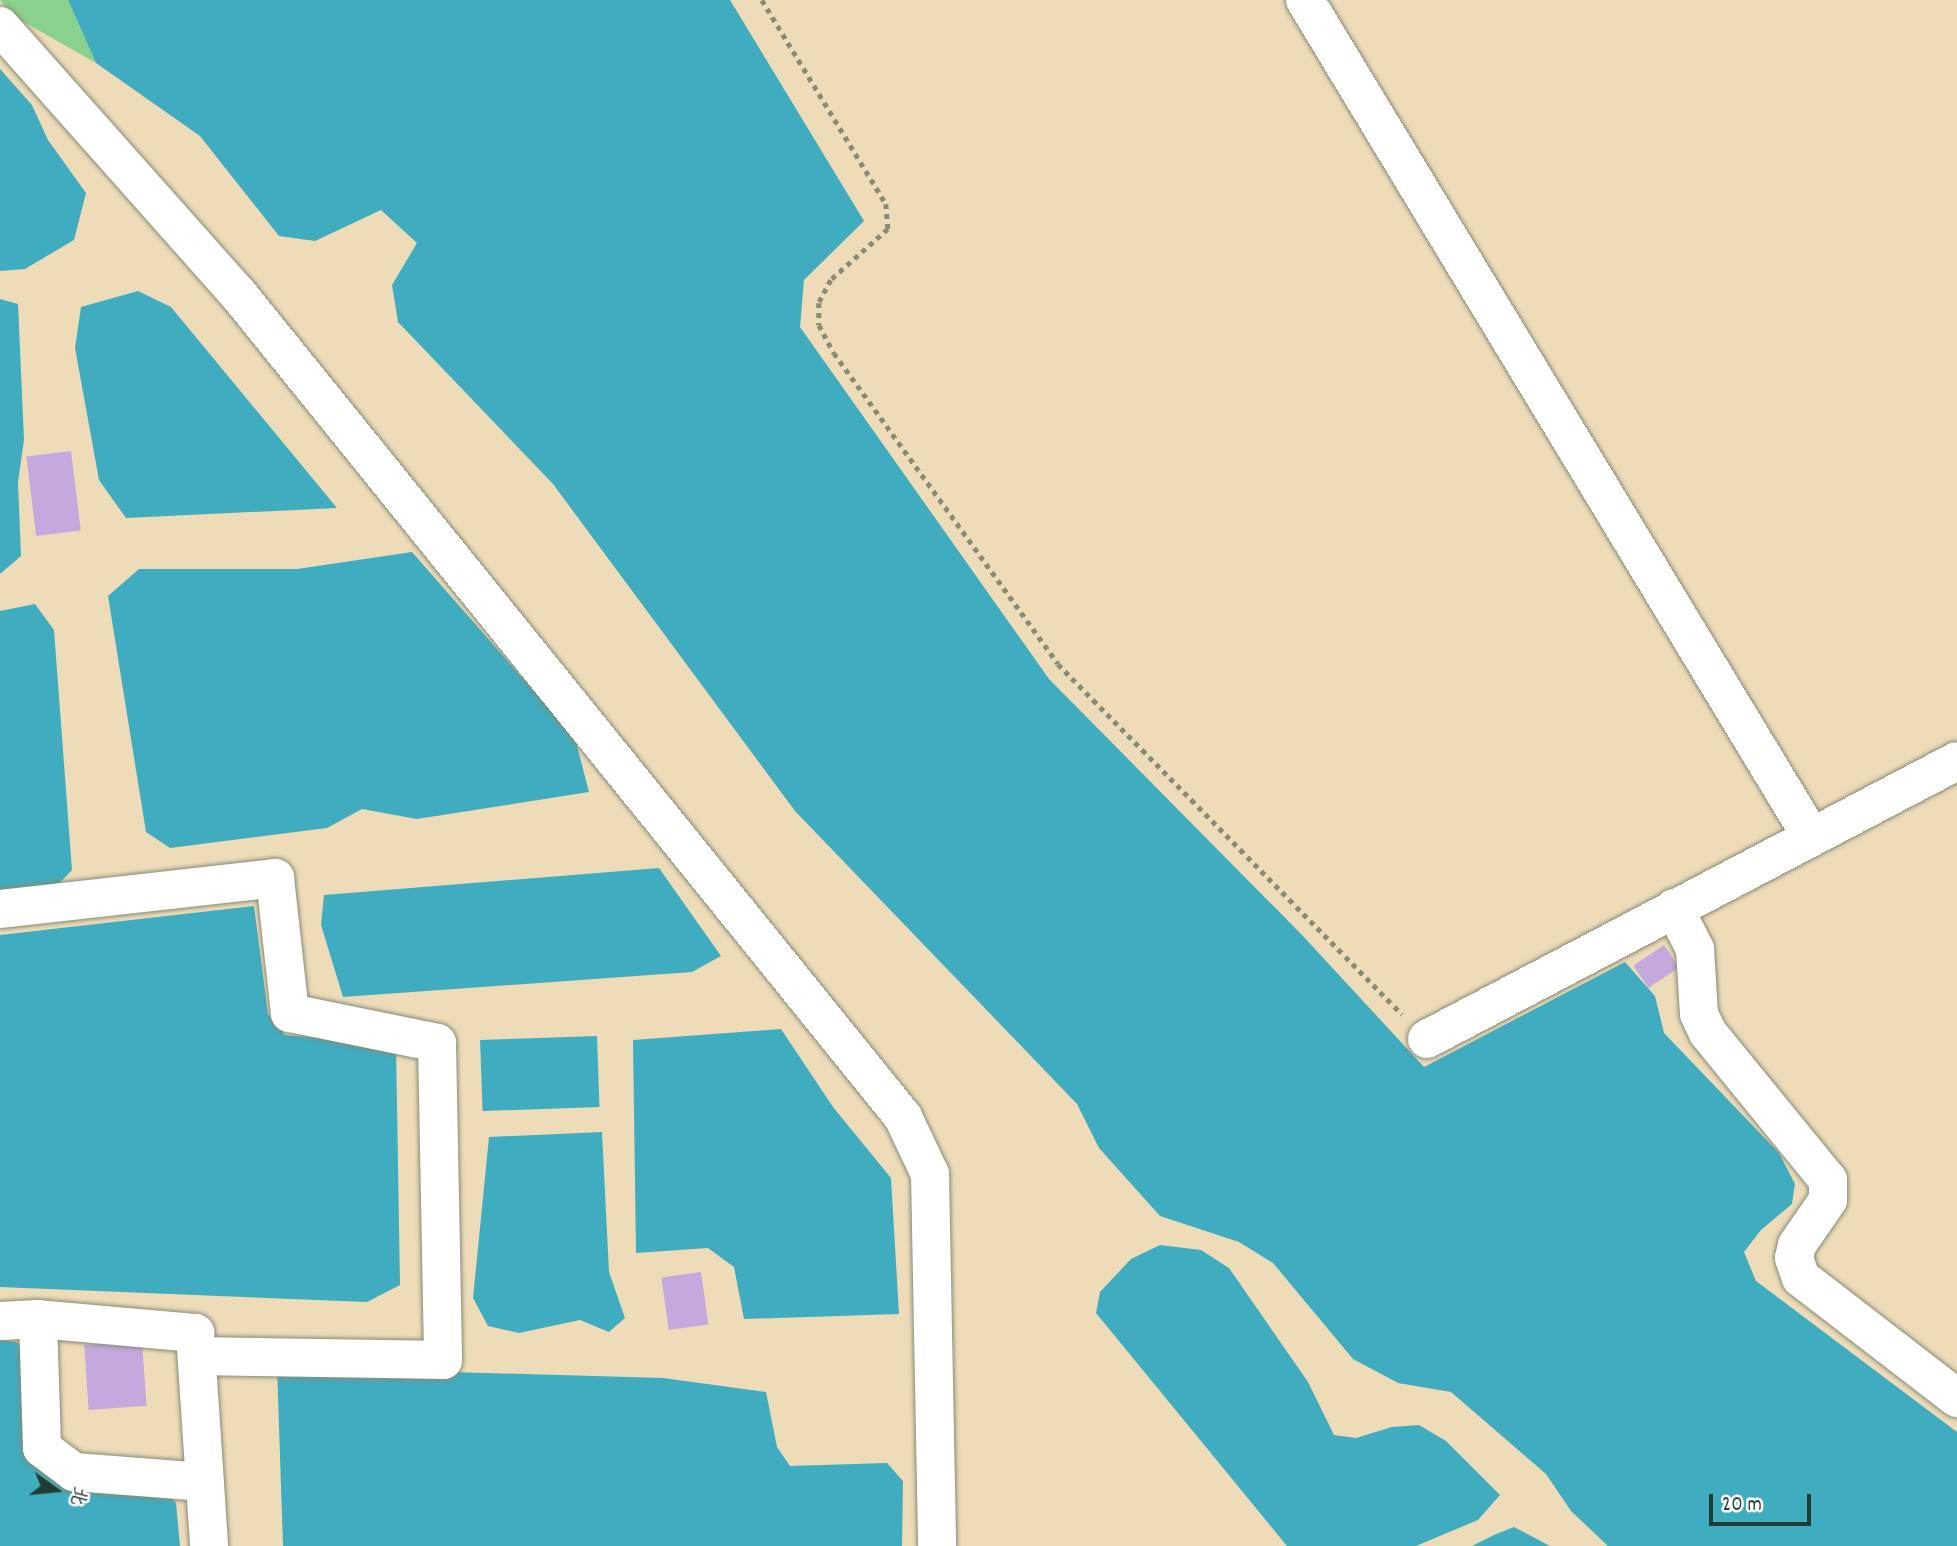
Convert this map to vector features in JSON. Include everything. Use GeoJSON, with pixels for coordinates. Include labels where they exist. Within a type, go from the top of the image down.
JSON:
{"type":"FeatureCollection","features":[{"type":"Feature","properties":{"kind":"lane"},"geometry":{"type":"LineString","coordinates":[[1305,0],[1811,836]]}},
{"type":"Feature","properties":{"kind":"lane"},"geometry":{"type":"LineString","coordinates":[[0,26],[239,295],[903,1117],[930,1174],[937,1546]]}},
{"type":"Feature","properties":{"kind":"lane"},"geometry":{"type":"LineString","coordinates":[[1427,1039],[1957,761]]}},
{"type":"Feature","properties":{"kind":"lane"},"geometry":{"type":"LineString","coordinates":[[0,909],[275,878],[290,1013],[438,1043],[443,1360],[197,1356]]}},
{"type":"Feature","properties":{"kind":"lane"},"geometry":{"type":"LineString","coordinates":[[1674,908],[1695,949],[1699,1014],[1707,1033],[1828,1180],[1828,1199],[1797,1245],[1794,1258],[1801,1278],[1957,1398]]}},
{"type":"Feature","properties":{"kind":"lane"},"geometry":{"type":"LineString","coordinates":[[38,1319],[41,1448],[74,1472],[205,1482]]}},
{"type":"Feature","properties":{"kind":"lane"},"geometry":{"type":"LineString","coordinates":[[0,1321],[38,1319],[195,1333],[209,1546]]}},
{"type":"Feature","properties":{"kind":"path"},"geometry":{"type":"LineString","coordinates":[[762,0],[886,204],[888,229],[831,280],[819,303],[819,325],[834,353],[1058,664],[1427,1039]]}},
{"type":"Feature","properties":{"kind":"green space"},"geometry":{"type":"Polygon","coordinates":[[[0,0],[68,0],[96,63],[15,17],[0,0]]]}},
{"type":"Feature","properties":{"kind":"water"},"geometry":{"type":"Polygon","coordinates":[[[68,0],[730,0],[864,221],[804,280],[800,327],[1049,679],[1302,935],[1424,1067],[1625,962],[1655,996],[1664,1033],[1779,1153],[1795,1184],[1792,1204],[1761,1230],[1744,1252],[1756,1281],[1957,1432],[1957,1546],[1608,1546],[1571,1511],[1546,1474],[1451,1392],[1398,1383],[1353,1359],[1273,1263],[1239,1242],[1160,1216],[1099,1148],[1077,1104],[795,811],[553,484],[398,322],[392,285],[417,243],[381,210],[315,241],[279,236],[200,136],[96,63],[68,0]]]}},
{"type":"Feature","properties":{"kind":"water"},"geometry":{"type":"Polygon","coordinates":[[[0,69],[32,105],[48,140],[86,193],[74,240],[25,269],[0,271],[0,69]]]}},
{"type":"Feature","properties":{"kind":"water"},"geometry":{"type":"Polygon","coordinates":[[[138,291],[171,307],[337,508],[126,518],[99,480],[75,348],[81,307],[138,291]]]}},
{"type":"Feature","properties":{"kind":"water"},"geometry":{"type":"Polygon","coordinates":[[[0,299],[18,304],[24,440],[18,482],[21,556],[0,574],[0,299]]]}},
{"type":"Feature","properties":{"kind":"water"},"geometry":{"type":"Polygon","coordinates":[[[412,552],[575,738],[589,792],[417,819],[362,809],[327,828],[170,848],[146,832],[108,596],[139,569],[297,569],[412,552]]]}},
{"type":"Feature","properties":{"kind":"water"},"geometry":{"type":"Polygon","coordinates":[[[35,604],[54,630],[72,870],[52,891],[0,896],[0,611],[35,604]]]}},
{"type":"Feature","properties":{"kind":"water"},"geometry":{"type":"Polygon","coordinates":[[[659,868],[721,956],[692,972],[343,997],[321,925],[324,895],[659,868]]]}},
{"type":"Feature","properties":{"kind":"water"},"geometry":{"type":"Polygon","coordinates":[[[254,906],[268,1014],[285,1035],[396,1044],[400,1285],[367,1302],[0,1287],[0,935],[254,906]]]}},
{"type":"Feature","properties":{"kind":"water"},"geometry":{"type":"Polygon","coordinates":[[[781,1029],[833,1107],[891,1178],[899,1314],[744,1319],[734,1267],[708,1248],[636,1253],[633,1040],[781,1029]]]}},
{"type":"Feature","properties":{"kind":"water"},"geometry":{"type":"Polygon","coordinates":[[[597,1036],[599,1107],[483,1111],[480,1040],[597,1036]]]}},
{"type":"Feature","properties":{"kind":"water"},"geometry":{"type":"Polygon","coordinates":[[[602,1132],[609,1272],[625,1318],[609,1332],[580,1320],[519,1333],[488,1326],[473,1298],[489,1137],[602,1132]]]}},
{"type":"Feature","properties":{"kind":"water"},"geometry":{"type":"Polygon","coordinates":[[[1160,1245],[1201,1250],[1229,1268],[1308,1382],[1334,1435],[1356,1438],[1392,1427],[1419,1425],[1446,1441],[1500,1495],[1478,1520],[1416,1546],[1287,1546],[1096,1313],[1100,1292],[1131,1259],[1160,1245]]]}},
{"type":"Feature","properties":{"kind":"water"},"geometry":{"type":"Polygon","coordinates":[[[0,1340],[16,1342],[27,1352],[30,1452],[160,1484],[176,1503],[180,1546],[0,1546],[0,1340]]]}},
{"type":"Feature","properties":{"kind":"water"},"geometry":{"type":"Polygon","coordinates":[[[277,1367],[663,1378],[766,1392],[777,1447],[790,1466],[887,1463],[903,1481],[902,1546],[283,1546],[277,1367]]]}},
{"type":"Feature","properties":{"kind":"water"},"geometry":{"type":"Polygon","coordinates":[[[1514,1527],[1550,1546],[1472,1546],[1494,1535],[1514,1527]]]}},
{"type":"Feature","properties":{"kind":"building"},"geometry":{"type":"Polygon","coordinates":[[[71,451],[81,530],[36,536],[26,456],[71,451]]]}},
{"type":"Feature","properties":{"kind":"building"},"geometry":{"type":"Polygon","coordinates":[[[1664,945],[1679,967],[1648,988],[1633,966],[1664,945]]]}},
{"type":"Feature","properties":{"kind":"building"},"geometry":{"type":"Polygon","coordinates":[[[701,1272],[708,1324],[669,1330],[661,1278],[701,1272]]]}},
{"type":"Feature","properties":{"kind":"building"},"geometry":{"type":"Polygon","coordinates":[[[142,1341],[147,1406],[89,1410],[84,1345],[142,1341]]]}}]}
